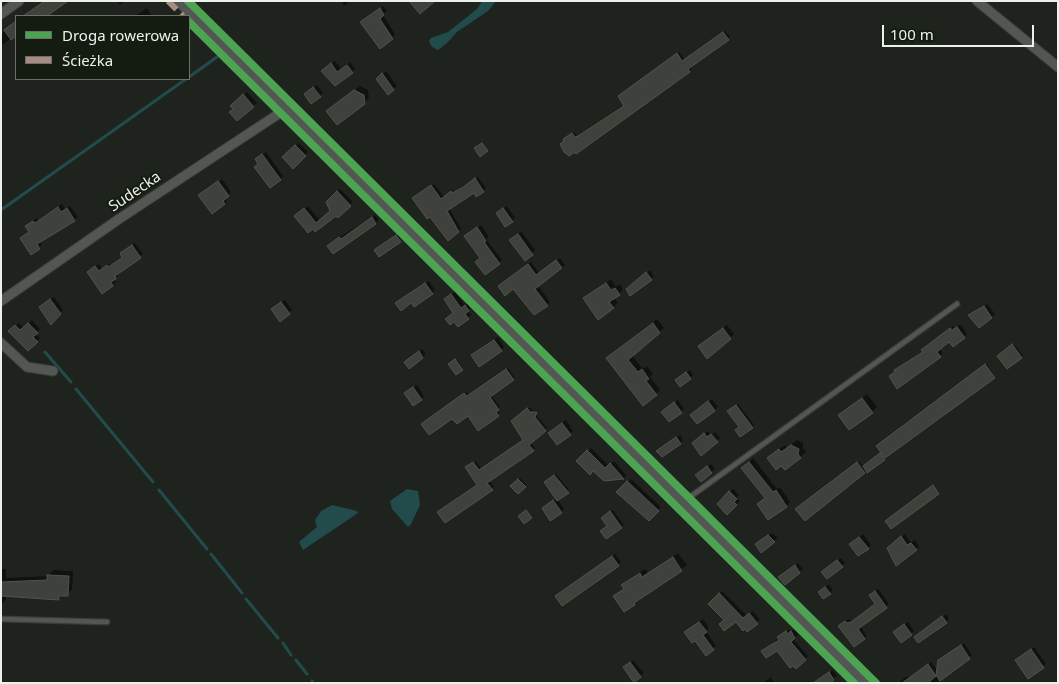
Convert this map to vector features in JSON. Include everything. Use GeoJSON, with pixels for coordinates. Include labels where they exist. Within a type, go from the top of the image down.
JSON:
{"type":"FeatureCollection","features":[{"type":"Feature","properties":{"kind":"street"},"geometry":{"type":"LineString","coordinates":[[1,14],[19,1]]}},
{"type":"Feature","properties":{"kind":"street"},"geometry":{"type":"LineString","coordinates":[[178,1],[865,683]]}},
{"type":"Feature","properties":{"kind":"street"},"geometry":{"type":"LineString","coordinates":[[977,1],[1058,66]]}},
{"type":"Feature","properties":{"kind":"street","name":"Sudecka"},"geometry":{"type":"LineString","coordinates":[[1,301],[119,219],[286,109]]}},
{"type":"Feature","properties":{"kind":"street"},"geometry":{"type":"LineString","coordinates":[[1,343],[26,367],[53,371]]}},
{"type":"Feature","properties":{"kind":"lane"},"geometry":{"type":"LineString","coordinates":[[683,502],[957,304]]}},
{"type":"Feature","properties":{"kind":"lane"},"geometry":{"type":"LineString","coordinates":[[1,619],[107,622]]}},
{"type":"Feature","properties":{"kind":"water"},"geometry":{"type":"Polygon","coordinates":[[[482,1],[496,1],[488,11],[457,32],[438,50],[432,47],[429,41],[431,38],[448,32],[477,9],[482,1]]]}},
{"type":"Feature","properties":{"kind":"water"},"geometry":{"type":"Polygon","coordinates":[[[407,489],[418,491],[420,505],[408,527],[392,509],[390,501],[407,489]]]}},
{"type":"Feature","properties":{"kind":"water"},"geometry":{"type":"Polygon","coordinates":[[[332,505],[357,511],[358,513],[303,550],[299,542],[317,527],[315,520],[321,511],[332,505]]]}},
{"type":"Feature","properties":{"kind":"building"},"geometry":{"type":"Polygon","coordinates":[[[45,1],[68,1],[48,15],[24,15],[45,1]]]}},
{"type":"Feature","properties":{"kind":"building"},"geometry":{"type":"Polygon","coordinates":[[[409,1],[435,1],[420,14],[409,1]]]}},
{"type":"Feature","properties":{"kind":"building"},"geometry":{"type":"Polygon","coordinates":[[[380,8],[384,15],[380,19],[393,39],[380,49],[360,22],[380,8]]]}},
{"type":"Feature","properties":{"kind":"building"},"geometry":{"type":"Polygon","coordinates":[[[15,22],[15,37],[11,40],[4,30],[15,22]]]}},
{"type":"Feature","properties":{"kind":"building"},"geometry":{"type":"Polygon","coordinates":[[[723,32],[729,40],[688,69],[690,72],[576,154],[575,152],[569,156],[564,152],[560,144],[564,141],[563,139],[572,133],[575,137],[578,136],[624,106],[618,96],[677,53],[682,61],[723,32]]]}},
{"type":"Feature","properties":{"kind":"building"},"geometry":{"type":"Polygon","coordinates":[[[331,63],[337,72],[347,65],[353,73],[335,86],[321,71],[331,63]]]}},
{"type":"Feature","properties":{"kind":"building"},"geometry":{"type":"Polygon","coordinates":[[[382,73],[394,90],[388,95],[376,79],[382,73]]]}},
{"type":"Feature","properties":{"kind":"building"},"geometry":{"type":"Polygon","coordinates":[[[313,87],[321,97],[311,104],[304,94],[313,87]]]}},
{"type":"Feature","properties":{"kind":"building"},"geometry":{"type":"Polygon","coordinates":[[[354,90],[364,95],[365,104],[337,125],[326,111],[354,90]]]}},
{"type":"Feature","properties":{"kind":"building"},"geometry":{"type":"Polygon","coordinates":[[[243,94],[254,107],[237,121],[229,112],[233,109],[230,106],[243,94]]]}},
{"type":"Feature","properties":{"kind":"building"},"geometry":{"type":"Polygon","coordinates":[[[482,143],[488,151],[480,157],[474,148],[482,143]]]}},
{"type":"Feature","properties":{"kind":"building"},"geometry":{"type":"Polygon","coordinates":[[[295,145],[306,156],[293,169],[282,157],[295,145]]]}},
{"type":"Feature","properties":{"kind":"building"},"geometry":{"type":"Polygon","coordinates":[[[262,154],[281,180],[270,188],[254,167],[258,164],[255,159],[262,154]]]}},
{"type":"Feature","properties":{"kind":"building"},"geometry":{"type":"Polygon","coordinates":[[[475,178],[484,192],[476,197],[474,193],[447,211],[459,232],[448,241],[430,217],[427,219],[412,198],[431,185],[441,199],[451,191],[452,193],[462,188],[475,178]]]}},
{"type":"Feature","properties":{"kind":"building"},"geometry":{"type":"Polygon","coordinates":[[[218,181],[229,196],[223,201],[225,204],[212,214],[198,195],[218,181]]]}},
{"type":"Feature","properties":{"kind":"building"},"geometry":{"type":"Polygon","coordinates":[[[337,191],[351,206],[338,218],[336,216],[315,232],[313,229],[308,233],[294,216],[304,208],[316,223],[330,211],[326,202],[337,191]]]}},
{"type":"Feature","properties":{"kind":"building"},"geometry":{"type":"Polygon","coordinates":[[[58,207],[61,212],[67,208],[75,221],[37,244],[40,249],[31,255],[20,238],[29,232],[25,226],[33,221],[35,223],[58,207]]]}},
{"type":"Feature","properties":{"kind":"building"},"geometry":{"type":"Polygon","coordinates":[[[503,208],[513,222],[505,227],[496,213],[503,208]]]}},
{"type":"Feature","properties":{"kind":"building"},"geometry":{"type":"Polygon","coordinates":[[[372,217],[376,224],[333,254],[327,246],[339,237],[341,239],[372,217]]]}},
{"type":"Feature","properties":{"kind":"building"},"geometry":{"type":"Polygon","coordinates":[[[477,227],[486,241],[484,242],[500,264],[485,275],[475,262],[480,258],[464,236],[477,227]]]}},
{"type":"Feature","properties":{"kind":"building"},"geometry":{"type":"Polygon","coordinates":[[[518,234],[533,255],[525,261],[509,240],[518,234]]]}},
{"type":"Feature","properties":{"kind":"building"},"geometry":{"type":"Polygon","coordinates":[[[396,235],[401,242],[379,257],[374,250],[396,235]]]}},
{"type":"Feature","properties":{"kind":"building"},"geometry":{"type":"Polygon","coordinates":[[[132,245],[141,258],[115,276],[116,279],[111,282],[113,286],[102,294],[87,272],[95,266],[99,271],[107,265],[108,267],[122,258],[120,253],[132,245]]]}},
{"type":"Feature","properties":{"kind":"building"},"geometry":{"type":"Polygon","coordinates":[[[556,260],[562,268],[535,289],[548,306],[534,315],[513,289],[505,296],[498,286],[528,264],[536,275],[556,260]]]}},
{"type":"Feature","properties":{"kind":"building"},"geometry":{"type":"Polygon","coordinates":[[[646,272],[652,280],[630,296],[626,289],[646,272]]]}},
{"type":"Feature","properties":{"kind":"building"},"geometry":{"type":"Polygon","coordinates":[[[425,283],[433,294],[414,307],[411,303],[401,311],[395,303],[425,283]]]}},
{"type":"Feature","properties":{"kind":"building"},"geometry":{"type":"Polygon","coordinates":[[[606,283],[611,290],[615,288],[620,295],[609,302],[614,308],[598,320],[583,298],[606,283]]]}},
{"type":"Feature","properties":{"kind":"building"},"geometry":{"type":"Polygon","coordinates":[[[451,294],[461,308],[465,305],[469,311],[465,314],[469,319],[458,327],[454,322],[450,325],[445,319],[453,313],[444,299],[451,294]]]}},
{"type":"Feature","properties":{"kind":"building"},"geometry":{"type":"Polygon","coordinates":[[[50,299],[61,314],[51,325],[39,307],[50,299]]]}},
{"type":"Feature","properties":{"kind":"building"},"geometry":{"type":"Polygon","coordinates":[[[281,302],[290,314],[280,322],[271,309],[281,302]]]}},
{"type":"Feature","properties":{"kind":"building"},"geometry":{"type":"Polygon","coordinates":[[[984,306],[992,318],[979,328],[968,315],[984,306]]]}},
{"type":"Feature","properties":{"kind":"building"},"geometry":{"type":"Polygon","coordinates":[[[28,323],[38,333],[33,337],[38,342],[28,351],[8,331],[15,325],[20,330],[28,323]]]}},
{"type":"Feature","properties":{"kind":"building"},"geometry":{"type":"Polygon","coordinates":[[[653,323],[660,333],[628,360],[638,372],[642,369],[649,379],[646,381],[657,395],[643,406],[606,358],[653,323]]]}},
{"type":"Feature","properties":{"kind":"building"},"geometry":{"type":"Polygon","coordinates":[[[957,327],[965,338],[953,347],[949,342],[937,352],[941,357],[897,389],[889,376],[895,372],[894,370],[923,352],[921,350],[950,328],[952,330],[957,327]]]}},
{"type":"Feature","properties":{"kind":"building"},"geometry":{"type":"Polygon","coordinates":[[[723,328],[731,339],[707,359],[698,346],[723,328]]]}},
{"type":"Feature","properties":{"kind":"building"},"geometry":{"type":"Polygon","coordinates":[[[494,340],[502,351],[479,367],[471,355],[494,340]]]}},
{"type":"Feature","properties":{"kind":"building"},"geometry":{"type":"Polygon","coordinates":[[[1012,344],[1022,358],[1007,369],[997,356],[1012,344]]]}},
{"type":"Feature","properties":{"kind":"building"},"geometry":{"type":"Polygon","coordinates":[[[419,351],[423,358],[409,369],[404,362],[419,351]]]}},
{"type":"Feature","properties":{"kind":"building"},"geometry":{"type":"Polygon","coordinates":[[[455,359],[463,370],[456,375],[448,364],[455,359]]]}},
{"type":"Feature","properties":{"kind":"building"},"geometry":{"type":"Polygon","coordinates":[[[985,364],[995,378],[885,458],[876,446],[985,364]]]}},
{"type":"Feature","properties":{"kind":"building"},"geometry":{"type":"Polygon","coordinates":[[[506,369],[514,380],[490,397],[499,410],[496,412],[499,416],[478,431],[468,416],[457,424],[452,419],[429,435],[421,424],[464,393],[467,396],[506,369]]]}},
{"type":"Feature","properties":{"kind":"building"},"geometry":{"type":"Polygon","coordinates":[[[686,372],[691,379],[680,387],[675,380],[686,372]]]}},
{"type":"Feature","properties":{"kind":"building"},"geometry":{"type":"Polygon","coordinates":[[[413,387],[422,400],[413,406],[404,393],[413,387]]]}},
{"type":"Feature","properties":{"kind":"building"},"geometry":{"type":"Polygon","coordinates":[[[862,398],[873,413],[849,430],[838,415],[862,398]]]}},
{"type":"Feature","properties":{"kind":"building"},"geometry":{"type":"Polygon","coordinates":[[[708,401],[715,411],[697,424],[690,415],[708,401]]]}},
{"type":"Feature","properties":{"kind":"building"},"geometry":{"type":"Polygon","coordinates":[[[674,402],[682,413],[669,422],[661,412],[674,402]]]}},
{"type":"Feature","properties":{"kind":"building"},"geometry":{"type":"Polygon","coordinates":[[[736,405],[753,428],[740,437],[735,430],[739,427],[727,411],[736,405]]]}},
{"type":"Feature","properties":{"kind":"building"},"geometry":{"type":"Polygon","coordinates":[[[527,408],[530,412],[537,412],[535,417],[546,431],[529,445],[534,451],[487,483],[493,490],[445,523],[437,512],[477,485],[465,467],[473,462],[479,470],[523,440],[511,421],[527,408]]]}},
{"type":"Feature","properties":{"kind":"building"},"geometry":{"type":"Polygon","coordinates":[[[562,423],[571,435],[557,445],[548,433],[562,423]]]}},
{"type":"Feature","properties":{"kind":"building"},"geometry":{"type":"Polygon","coordinates":[[[704,433],[707,437],[711,434],[718,442],[701,456],[692,443],[704,433]]]}},
{"type":"Feature","properties":{"kind":"building"},"geometry":{"type":"Polygon","coordinates":[[[676,437],[681,444],[662,457],[656,451],[676,437]]]}},
{"type":"Feature","properties":{"kind":"building"},"geometry":{"type":"Polygon","coordinates":[[[791,445],[799,449],[798,454],[801,458],[785,470],[781,466],[776,470],[767,458],[779,449],[781,452],[791,445]]]}},
{"type":"Feature","properties":{"kind":"building"},"geometry":{"type":"Polygon","coordinates":[[[587,450],[605,468],[610,463],[624,479],[604,481],[593,471],[590,475],[576,461],[587,450]]]}},
{"type":"Feature","properties":{"kind":"building"},"geometry":{"type":"Polygon","coordinates":[[[880,453],[885,460],[867,473],[863,466],[880,453]]]}},
{"type":"Feature","properties":{"kind":"building"},"geometry":{"type":"Polygon","coordinates":[[[749,462],[773,492],[776,490],[787,507],[768,520],[757,504],[765,498],[741,468],[749,462]]]}},
{"type":"Feature","properties":{"kind":"building"},"geometry":{"type":"Polygon","coordinates":[[[857,462],[865,473],[805,521],[795,509],[857,462]]]}},
{"type":"Feature","properties":{"kind":"building"},"geometry":{"type":"Polygon","coordinates":[[[707,466],[712,473],[701,482],[695,475],[707,466]]]}},
{"type":"Feature","properties":{"kind":"building"},"geometry":{"type":"Polygon","coordinates":[[[554,475],[569,493],[557,501],[544,482],[554,475]]]}},
{"type":"Feature","properties":{"kind":"building"},"geometry":{"type":"Polygon","coordinates":[[[518,479],[526,487],[518,494],[510,486],[518,479]]]}},
{"type":"Feature","properties":{"kind":"building"},"geometry":{"type":"Polygon","coordinates":[[[627,481],[659,511],[649,521],[616,492],[627,481]]]}},
{"type":"Feature","properties":{"kind":"building"},"geometry":{"type":"Polygon","coordinates":[[[933,485],[939,494],[891,529],[885,521],[933,485]]]}},
{"type":"Feature","properties":{"kind":"building"},"geometry":{"type":"Polygon","coordinates":[[[729,491],[737,499],[734,502],[737,505],[727,515],[717,504],[729,491]]]}},
{"type":"Feature","properties":{"kind":"building"},"geometry":{"type":"Polygon","coordinates":[[[553,500],[562,513],[550,521],[542,508],[553,500]]]}},
{"type":"Feature","properties":{"kind":"building"},"geometry":{"type":"Polygon","coordinates":[[[526,510],[532,518],[524,524],[518,516],[526,510]]]}},
{"type":"Feature","properties":{"kind":"building"},"geometry":{"type":"Polygon","coordinates":[[[610,511],[622,528],[606,539],[600,531],[607,526],[601,518],[610,511]]]}},
{"type":"Feature","properties":{"kind":"building"},"geometry":{"type":"Polygon","coordinates":[[[768,535],[775,542],[761,553],[755,544],[768,535]]]}},
{"type":"Feature","properties":{"kind":"building"},"geometry":{"type":"Polygon","coordinates":[[[901,536],[907,545],[911,543],[917,550],[896,566],[887,548],[901,536]]]}},
{"type":"Feature","properties":{"kind":"building"},"geometry":{"type":"Polygon","coordinates":[[[859,537],[869,549],[858,556],[849,544],[859,537]]]}},
{"type":"Feature","properties":{"kind":"building"},"geometry":{"type":"Polygon","coordinates":[[[612,556],[619,566],[562,606],[555,596],[612,556]]]}},
{"type":"Feature","properties":{"kind":"building"},"geometry":{"type":"Polygon","coordinates":[[[673,557],[682,571],[634,603],[635,605],[624,612],[613,596],[624,589],[621,585],[640,573],[642,577],[673,557]]]}},
{"type":"Feature","properties":{"kind":"building"},"geometry":{"type":"Polygon","coordinates":[[[837,560],[843,567],[827,579],[821,572],[837,560]]]}},
{"type":"Feature","properties":{"kind":"building"},"geometry":{"type":"Polygon","coordinates":[[[795,565],[800,573],[785,585],[778,577],[795,565]]]}},
{"type":"Feature","properties":{"kind":"building"},"geometry":{"type":"Polygon","coordinates":[[[47,575],[69,576],[68,596],[59,596],[59,600],[1,596],[1,582],[47,580],[47,575]]]}},
{"type":"Feature","properties":{"kind":"building"},"geometry":{"type":"Polygon","coordinates":[[[825,587],[831,594],[823,599],[818,592],[825,587]]]}},
{"type":"Feature","properties":{"kind":"building"},"geometry":{"type":"Polygon","coordinates":[[[875,591],[887,608],[858,629],[865,639],[854,647],[838,626],[845,621],[847,623],[851,622],[875,604],[869,595],[875,591]]]}},
{"type":"Feature","properties":{"kind":"building"},"geometry":{"type":"Polygon","coordinates":[[[719,593],[743,618],[749,613],[758,624],[747,632],[745,629],[743,631],[736,622],[724,631],[719,624],[724,620],[708,604],[719,593]]]}},
{"type":"Feature","properties":{"kind":"building"},"geometry":{"type":"Polygon","coordinates":[[[942,616],[947,623],[918,643],[914,637],[942,616]]]}},
{"type":"Feature","properties":{"kind":"building"},"geometry":{"type":"Polygon","coordinates":[[[699,622],[707,632],[703,635],[714,650],[706,656],[695,641],[692,643],[684,632],[699,622]]]}},
{"type":"Feature","properties":{"kind":"building"},"geometry":{"type":"Polygon","coordinates":[[[904,624],[912,635],[901,643],[893,632],[904,624]]]}},
{"type":"Feature","properties":{"kind":"building"},"geometry":{"type":"Polygon","coordinates":[[[786,631],[787,634],[791,631],[795,638],[791,642],[806,660],[796,669],[793,666],[790,668],[777,651],[766,658],[761,651],[779,640],[777,637],[786,631]]]}},
{"type":"Feature","properties":{"kind":"building"},"geometry":{"type":"Polygon","coordinates":[[[961,645],[970,659],[940,681],[936,675],[938,660],[961,645]]]}},
{"type":"Feature","properties":{"kind":"building"},"geometry":{"type":"Polygon","coordinates":[[[1031,649],[1044,668],[1028,679],[1015,660],[1031,649]]]}},
{"type":"Feature","properties":{"kind":"building"},"geometry":{"type":"Polygon","coordinates":[[[630,662],[641,677],[634,683],[623,667],[630,662]]]}},
{"type":"Feature","properties":{"kind":"building"},"geometry":{"type":"Polygon","coordinates":[[[928,664],[936,676],[928,683],[902,683],[928,664]]]}},
{"type":"Feature","properties":{"kind":"building"},"geometry":{"type":"Polygon","coordinates":[[[829,672],[834,680],[830,683],[813,683],[829,672]]]}},
{"type":"Feature","properties":{"kind":"waterway"},"geometry":{"type":"LineString","coordinates":[[190,76],[217,57]]}},
{"type":"Feature","properties":{"kind":"waterway"},"geometry":{"type":"LineString","coordinates":[[1,210],[185,80]]}},
{"type":"Feature","properties":{"kind":"waterway"},"geometry":{"type":"LineString","coordinates":[[45,352],[71,382]]}},
{"type":"Feature","properties":{"kind":"waterway"},"geometry":{"type":"LineString","coordinates":[[76,389],[153,482]]}},
{"type":"Feature","properties":{"kind":"waterway"},"geometry":{"type":"LineString","coordinates":[[159,490],[207,549]]}},
{"type":"Feature","properties":{"kind":"waterway"},"geometry":{"type":"LineString","coordinates":[[211,554],[242,593]]}},
{"type":"Feature","properties":{"kind":"waterway"},"geometry":{"type":"LineString","coordinates":[[246,599],[278,638]]}},
{"type":"Feature","properties":{"kind":"waterway"},"geometry":{"type":"LineString","coordinates":[[283,643],[291,655]]}},
{"type":"Feature","properties":{"kind":"waterway"},"geometry":{"type":"LineString","coordinates":[[296,660],[307,674]]}},
{"type":"Feature","properties":{"kind":"marked path"},"geometry":{"type":"LineString","coordinates":[[168,1],[182,15]]}},
{"type":"Feature","properties":{"kind":"cycle path"},"geometry":{"type":"LineString","coordinates":[[188,1],[876,683]]}},
{"type":"Feature","properties":{"kind":"cycle path"},"geometry":{"type":"LineString","coordinates":[[190,23],[854,683]]}}]}
